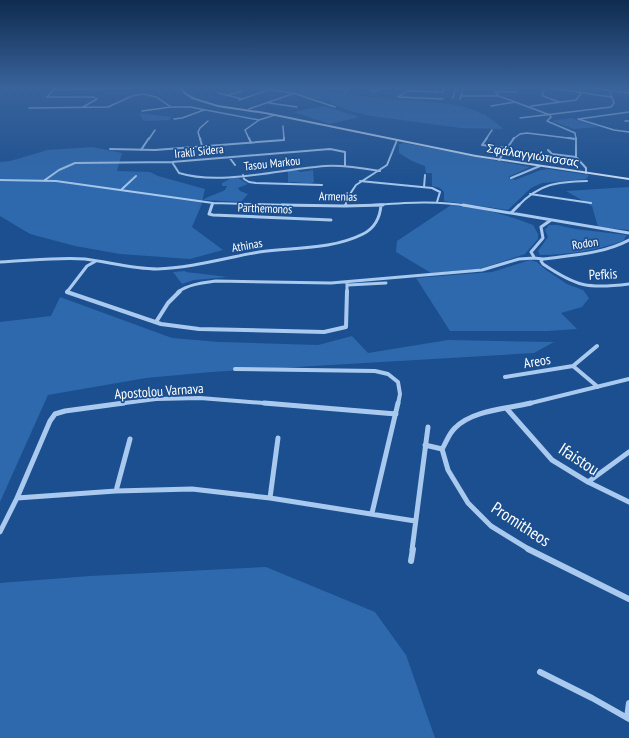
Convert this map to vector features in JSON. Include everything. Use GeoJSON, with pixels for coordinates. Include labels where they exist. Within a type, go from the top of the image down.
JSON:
{"type":"FeatureCollection","features":[{"type":"Feature","properties":{"kind":"street"},"geometry":{"type":"LineString","coordinates":[[202,146],[198,132],[207,121]]}},
{"type":"Feature","properties":{"kind":"street"},"geometry":{"type":"LineString","coordinates":[[251,143],[245,130],[257,121]]}},
{"type":"Feature","properties":{"kind":"street","name":"Σφάλαγγιώτισσας"},"geometry":{"type":"LineString","coordinates":[[306,121],[499,160],[629,179]]}},
{"type":"Feature","properties":{"kind":"street"},"geometry":{"type":"LineString","coordinates":[[548,121],[572,131],[576,135],[576,157],[586,168],[586,173]]}},
{"type":"Feature","properties":{"kind":"street"},"geometry":{"type":"LineString","coordinates":[[586,121],[614,130],[629,132]]}},
{"type":"Feature","properties":{"kind":"street"},"geometry":{"type":"LineString","coordinates":[[110,149],[141,150],[284,140],[283,126]]}},
{"type":"Feature","properties":{"kind":"street"},"geometry":{"type":"LineString","coordinates":[[141,150],[155,130]]}},
{"type":"Feature","properties":{"kind":"street"},"geometry":{"type":"LineString","coordinates":[[492,130],[482,145],[507,148]]}},
{"type":"Feature","properties":{"kind":"street"},"geometry":{"type":"LineString","coordinates":[[499,160],[515,137],[524,134],[576,139]]}},
{"type":"Feature","properties":{"kind":"street"},"geometry":{"type":"LineString","coordinates":[[345,206],[349,193],[360,181],[380,171],[391,160],[394,144],[397,140]]}},
{"type":"Feature","properties":{"kind":"street","name":"Irakli Sidera"},"geometry":{"type":"LineString","coordinates":[[45,180],[56,171],[75,163],[172,162],[336,150],[342,151],[346,154],[345,166]]}},
{"type":"Feature","properties":{"kind":"street"},"geometry":{"type":"LineString","coordinates":[[548,150],[554,155],[576,157]]}},
{"type":"Feature","properties":{"kind":"street"},"geometry":{"type":"LineString","coordinates":[[229,157],[235,165]]}},
{"type":"Feature","properties":{"kind":"street","name":"Tasou Markou"},"geometry":{"type":"LineString","coordinates":[[172,162],[175,169],[179,173],[197,177],[243,175],[314,167],[345,166],[380,171]]}},
{"type":"Feature","properties":{"kind":"street"},"geometry":{"type":"LineString","coordinates":[[511,178],[540,166]]}},
{"type":"Feature","properties":{"kind":"street"},"geometry":{"type":"LineString","coordinates":[[243,175],[244,179],[256,184],[322,185]]}},
{"type":"Feature","properties":{"kind":"street"},"geometry":{"type":"LineString","coordinates":[[424,187],[425,175]]}},
{"type":"Feature","properties":{"kind":"street"},"geometry":{"type":"LineString","coordinates":[[122,190],[136,176]]}},
{"type":"Feature","properties":{"kind":"street","name":"Armenias"},"geometry":{"type":"LineString","coordinates":[[0,180],[45,180],[122,190],[179,200],[213,203],[345,206],[438,202],[460,204],[629,233]]}},
{"type":"Feature","properties":{"kind":"street"},"geometry":{"type":"LineString","coordinates":[[360,181],[424,187],[437,190],[440,192],[438,202]]}},
{"type":"Feature","properties":{"kind":"street"},"geometry":{"type":"LineString","coordinates":[[511,213],[530,194],[541,186],[555,183],[587,181]]}},
{"type":"Feature","properties":{"kind":"street"},"geometry":{"type":"LineString","coordinates":[[530,194],[572,202],[592,203]]}},
{"type":"Feature","properties":{"kind":"street","name":"Parthemonos"},"geometry":{"type":"LineString","coordinates":[[213,203],[209,212],[209,214],[213,215],[332,220]]}},
{"type":"Feature","properties":{"kind":"street","name":"Athinas"},"geometry":{"type":"LineString","coordinates":[[0,262],[68,258],[145,269],[178,267],[259,252],[336,243],[365,233],[374,226],[380,216],[381,205]]}},
{"type":"Feature","properties":{"kind":"street"},"geometry":{"type":"LineString","coordinates":[[534,257],[531,252],[543,238],[541,227],[551,220]]}},
{"type":"Feature","properties":{"kind":"street","name":"Rodon"},"geometry":{"type":"LineString","coordinates":[[543,259],[609,249],[629,240]]}},
{"type":"Feature","properties":{"kind":"street"},"geometry":{"type":"LineString","coordinates":[[347,284],[482,270],[522,257],[543,259]]}},
{"type":"Feature","properties":{"kind":"street","name":"Pefkis"},"geometry":{"type":"LineString","coordinates":[[543,259],[541,261],[543,264],[569,282],[598,288],[629,284]]}},
{"type":"Feature","properties":{"kind":"street"},"geometry":{"type":"LineString","coordinates":[[96,261],[87,266],[67,292],[156,322],[199,329],[324,332],[346,327],[347,284]]}},
{"type":"Feature","properties":{"kind":"street"},"geometry":{"type":"LineString","coordinates":[[156,322],[174,296],[183,288],[198,284],[232,281],[311,284],[386,283]]}},
{"type":"Feature","properties":{"kind":"street","name":"Areos"},"geometry":{"type":"LineString","coordinates":[[505,377],[573,366],[597,346]]}},
{"type":"Feature","properties":{"kind":"street"},"geometry":{"type":"LineString","coordinates":[[573,366],[598,387]]}},
{"type":"Feature","properties":{"kind":"street"},"geometry":{"type":"LineString","coordinates":[[235,369],[375,371],[388,374],[398,382],[400,394],[372,513]]}},
{"type":"Feature","properties":{"kind":"street"},"geometry":{"type":"LineString","coordinates":[[425,445],[442,449],[454,428],[469,418],[486,412],[507,409],[629,379]]}},
{"type":"Feature","properties":{"kind":"street","name":"Apostolou Varnava"},"geometry":{"type":"LineString","coordinates":[[0,532],[17,498],[50,421],[55,414],[65,411],[156,399],[200,398],[396,414]]}},
{"type":"Feature","properties":{"kind":"street","name":"Ifaistou"},"geometry":{"type":"LineString","coordinates":[[507,409],[552,460],[588,482],[629,502]]}},
{"type":"Feature","properties":{"kind":"street"},"geometry":{"type":"LineString","coordinates":[[410,561],[428,428]]}},
{"type":"Feature","properties":{"kind":"street"},"geometry":{"type":"LineString","coordinates":[[270,498],[278,438]]}},
{"type":"Feature","properties":{"kind":"street"},"geometry":{"type":"LineString","coordinates":[[116,491],[130,439]]}},
{"type":"Feature","properties":{"kind":"street","name":"Promitheos"},"geometry":{"type":"LineString","coordinates":[[442,449],[448,470],[468,503],[491,526],[532,551],[629,599]]}},
{"type":"Feature","properties":{"kind":"street"},"geometry":{"type":"LineString","coordinates":[[588,482],[629,452]]}},
{"type":"Feature","properties":{"kind":"street"},"geometry":{"type":"LineString","coordinates":[[17,498],[116,491],[192,489],[270,498],[415,521]]}},
{"type":"Feature","properties":{"kind":"street"},"geometry":{"type":"LineString","coordinates":[[540,672],[628,718],[629,703]]}},
{"type":"Feature","properties":{"kind":"shaded area"},"geometry":{"type":"Polygon","coordinates":[[[322,121],[341,121],[330,124],[322,121]]]}},
{"type":"Feature","properties":{"kind":"shaded area"},"geometry":{"type":"Polygon","coordinates":[[[412,121],[495,121],[503,129],[461,128],[412,121]]]}},
{"type":"Feature","properties":{"kind":"shaded area"},"geometry":{"type":"Polygon","coordinates":[[[553,121],[581,121],[598,127],[574,129],[553,121]]]}},
{"type":"Feature","properties":{"kind":"shaded area"},"geometry":{"type":"Polygon","coordinates":[[[404,143],[530,167],[508,177],[515,180],[541,170],[548,169],[589,175],[586,179],[542,183],[531,188],[508,210],[444,201],[444,192],[440,188],[432,186],[432,173],[426,173],[425,166],[412,161],[399,153],[399,144],[404,143]]]}},
{"type":"Feature","properties":{"kind":"shaded area"},"geometry":{"type":"Polygon","coordinates":[[[92,147],[122,153],[117,171],[150,172],[158,176],[205,189],[201,206],[192,227],[223,250],[190,259],[120,254],[75,246],[30,234],[0,216],[0,162],[10,161],[48,150],[92,147]]]}},
{"type":"Feature","properties":{"kind":"shaded area"},"geometry":{"type":"Polygon","coordinates":[[[296,170],[301,172],[313,170],[314,182],[288,183],[288,171],[296,170]]]}},
{"type":"Feature","properties":{"kind":"shaded area"},"geometry":{"type":"Polygon","coordinates":[[[232,178],[238,178],[248,184],[238,188],[240,191],[248,194],[241,202],[203,200],[225,190],[227,186],[222,186],[222,183],[232,178]]]}},
{"type":"Feature","properties":{"kind":"shaded area"},"geometry":{"type":"Polygon","coordinates":[[[629,187],[629,230],[598,227],[592,206],[566,191],[629,187]]]}},
{"type":"Feature","properties":{"kind":"shaded area"},"geometry":{"type":"Polygon","coordinates":[[[451,205],[493,212],[533,225],[538,234],[538,239],[525,254],[478,269],[431,273],[396,252],[397,241],[451,205]]]}},
{"type":"Feature","properties":{"kind":"shaded area"},"geometry":{"type":"Polygon","coordinates":[[[549,225],[627,235],[623,241],[593,249],[572,253],[540,255],[538,251],[548,237],[545,230],[549,225]]]}},
{"type":"Feature","properties":{"kind":"shaded area"},"geometry":{"type":"Polygon","coordinates":[[[530,260],[537,262],[567,284],[583,290],[589,298],[582,307],[561,313],[577,329],[548,331],[450,331],[416,278],[492,272],[530,260]]]}},
{"type":"Feature","properties":{"kind":"shaded area"},"geometry":{"type":"Polygon","coordinates":[[[185,271],[228,277],[194,280],[182,284],[173,272],[185,271]]]}},
{"type":"Feature","properties":{"kind":"shaded area"},"geometry":{"type":"Polygon","coordinates":[[[60,297],[172,338],[219,342],[318,345],[352,336],[368,353],[448,340],[554,342],[534,353],[211,372],[146,378],[48,395],[0,502],[0,322],[51,316],[60,297]]]}},
{"type":"Feature","properties":{"kind":"shaded area"},"geometry":{"type":"Polygon","coordinates":[[[266,567],[375,612],[406,655],[435,738],[0,738],[0,583],[90,576],[266,567]]]}}]}
